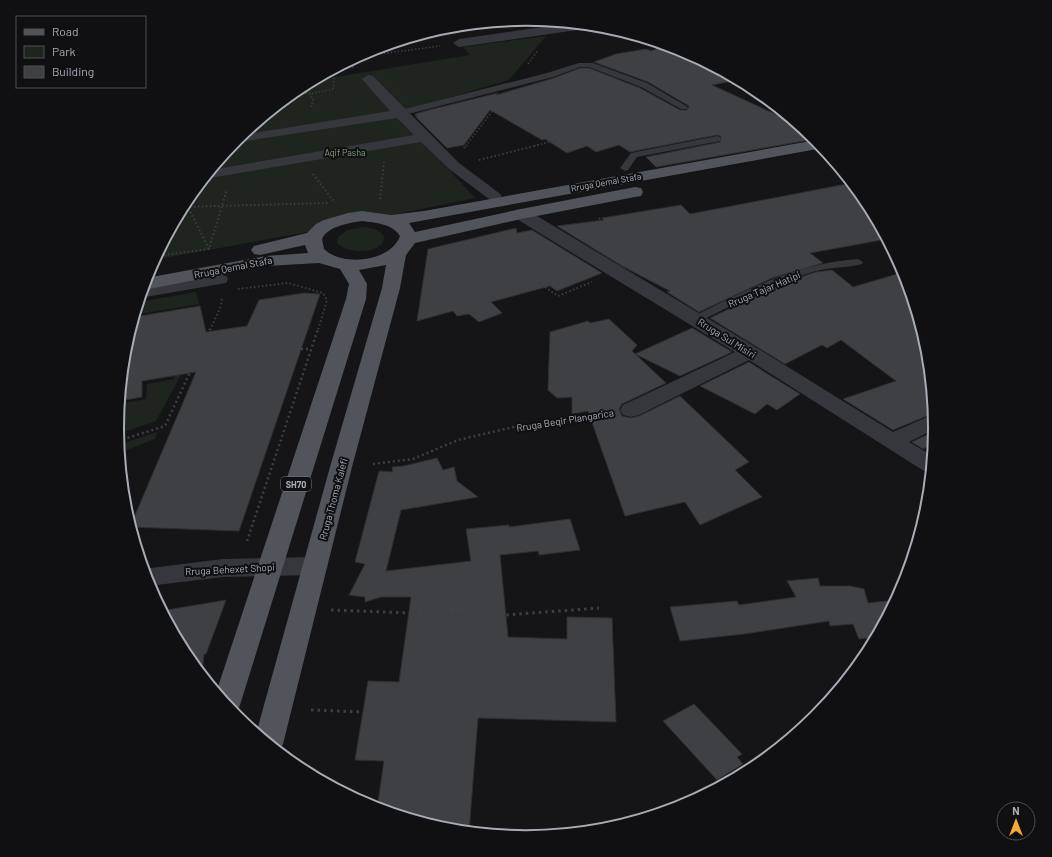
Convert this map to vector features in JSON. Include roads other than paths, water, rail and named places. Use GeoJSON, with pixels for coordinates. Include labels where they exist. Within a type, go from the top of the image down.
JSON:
{"type":"FeatureCollection","features":[{"type":"Feature","properties":{"kind":"main road","name":"Rruga Qemal Stafa"},"geometry":{"type":"LineString","coordinates":[[392,220],[424,216],[499,201],[812,145]]}},
{"type":"Feature","properties":{"kind":"main road","name":"Rruga Qemal Stafa"},"geometry":{"type":"LineString","coordinates":[[151,283],[272,260],[322,257],[346,264],[373,263],[403,247],[521,214],[823,156]]}},
{"type":"Feature","properties":{"kind":"main road"},"geometry":{"type":"LineString","coordinates":[[322,257],[316,251],[313,244],[314,237],[326,226],[347,218],[377,217],[392,220],[402,225],[408,232],[403,247]]}},
{"type":"Feature","properties":{"kind":"main road","name":"Rruga Qemal Stafa"},"geometry":{"type":"LineString","coordinates":[[156,270],[314,237]]}},
{"type":"Feature","properties":{"kind":"main road","name":"Rruga Thoma Kalefi"},"geometry":{"type":"LineString","coordinates":[[270,738],[341,467],[403,247]]}},
{"type":"Feature","properties":{"kind":"main road","name":"SH70"},"geometry":{"type":"LineString","coordinates":[[228,699],[269,567],[356,299],[358,284],[346,264]]}},
{"type":"Feature","properties":{"kind":"street"},"geometry":{"type":"LineString","coordinates":[[459,43],[564,28]]}},
{"type":"Feature","properties":{"kind":"street"},"geometry":{"type":"LineString","coordinates":[[368,79],[454,166],[494,196]]}},
{"type":"Feature","properties":{"kind":"street"},"geometry":{"type":"LineString","coordinates":[[248,138],[400,113]]}},
{"type":"Feature","properties":{"kind":"street"},"geometry":{"type":"LineString","coordinates":[[215,174],[425,137]]}},
{"type":"Feature","properties":{"kind":"street","name":"Rruga Sul Misiri"},"geometry":{"type":"LineString","coordinates":[[521,214],[750,352],[927,463]]}},
{"type":"Feature","properties":{"kind":"street"},"geometry":{"type":"LineString","coordinates":[[147,292],[221,285]]}},
{"type":"Feature","properties":{"kind":"street"},"geometry":{"type":"LineString","coordinates":[[631,410],[750,352]]}},
{"type":"Feature","properties":{"kind":"street"},"geometry":{"type":"LineString","coordinates":[[892,441],[928,424]]}},
{"type":"Feature","properties":{"kind":"street","name":"Rruga Behexet Shopi"},"geometry":{"type":"LineString","coordinates":[[152,576],[223,568],[316,566]]}},
{"type":"Feature","properties":{"kind":"lane"},"geometry":{"type":"LineString","coordinates":[[400,113],[550,75],[579,65],[590,65],[644,85],[684,107]]}},
{"type":"Feature","properties":{"kind":"lane"},"geometry":{"type":"LineString","coordinates":[[625,168],[634,155],[717,139]]}},
{"type":"Feature","properties":{"kind":"lane","name":"Rruga Tajar Hatipi"},"geometry":{"type":"LineString","coordinates":[[696,319],[779,281],[834,262],[858,262]]}},
{"type":"Feature","properties":{"kind":"park label","name":"Aqif Pasha"},"geometry":{"type":"Point","coordinates":[345,152]}}]}
